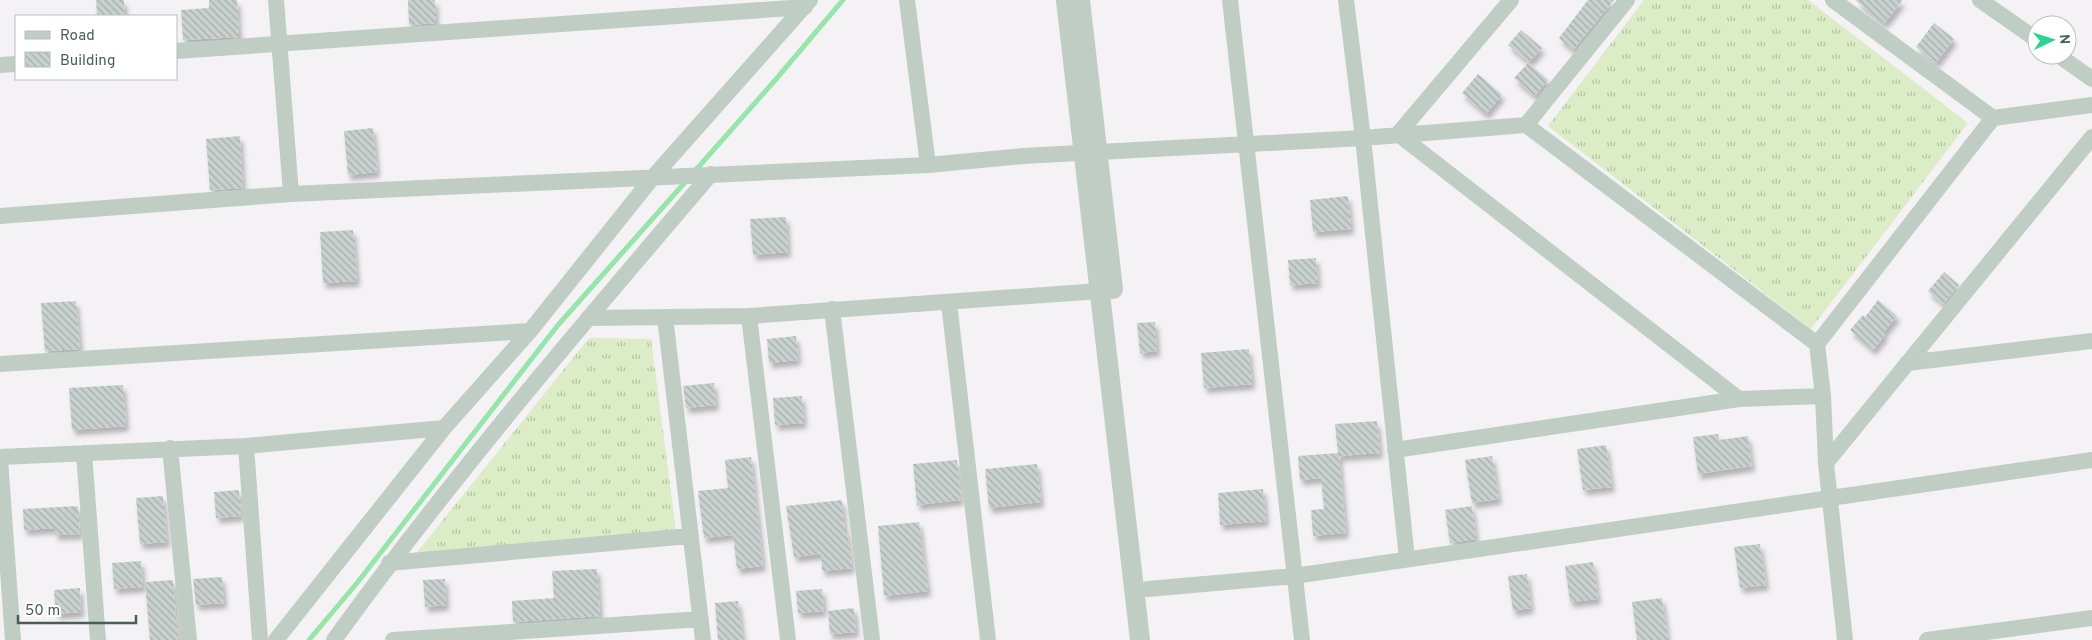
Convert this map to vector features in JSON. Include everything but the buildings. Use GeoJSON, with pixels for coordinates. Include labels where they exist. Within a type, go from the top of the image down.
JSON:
{"type":"FeatureCollection","features":[{"type":"Feature","properties":{"kind":"street"},"geometry":{"type":"LineString","coordinates":[[276,0],[291,194]]}},
{"type":"Feature","properties":{"kind":"street"},"geometry":{"type":"LineString","coordinates":[[907,0],[928,165]]}},
{"type":"Feature","properties":{"kind":"street"},"geometry":{"type":"LineString","coordinates":[[1066,0],[1091,153],[1154,640]]}},
{"type":"Feature","properties":{"kind":"street"},"geometry":{"type":"LineString","coordinates":[[1080,0],[1100,291],[1140,640]]}},
{"type":"Feature","properties":{"kind":"street"},"geometry":{"type":"LineString","coordinates":[[1230,0],[1302,640]]}},
{"type":"Feature","properties":{"kind":"street"},"geometry":{"type":"LineString","coordinates":[[1346,0],[1364,138],[1407,559]]}},
{"type":"Feature","properties":{"kind":"street"},"geometry":{"type":"LineString","coordinates":[[1398,134],[1511,0]]}},
{"type":"Feature","properties":{"kind":"street"},"geometry":{"type":"LineString","coordinates":[[1526,125],[1627,0]]}},
{"type":"Feature","properties":{"kind":"street"},"geometry":{"type":"LineString","coordinates":[[1833,0],[1993,118],[2092,105]]}},
{"type":"Feature","properties":{"kind":"street"},"geometry":{"type":"LineString","coordinates":[[1980,0],[2027,33]]}},
{"type":"Feature","properties":{"kind":"street"},"geometry":{"type":"LineString","coordinates":[[178,51],[808,3]]}},
{"type":"Feature","properties":{"kind":"street"},"geometry":{"type":"LineString","coordinates":[[276,640],[444,428],[530,331],[653,177],[808,3]]}},
{"type":"Feature","properties":{"kind":"street"},"geometry":{"type":"LineString","coordinates":[[0,65],[15,64]]}},
{"type":"Feature","properties":{"kind":"street"},"geometry":{"type":"LineString","coordinates":[[2072,65],[2092,80]]}},
{"type":"Feature","properties":{"kind":"street"},"geometry":{"type":"LineString","coordinates":[[1845,640],[1826,463],[1823,396],[1817,344],[1993,118]]}},
{"type":"Feature","properties":{"kind":"street"},"geometry":{"type":"LineString","coordinates":[[0,216],[291,194],[928,165],[1245,143],[1364,138],[1526,125],[1817,344]]}},
{"type":"Feature","properties":{"kind":"street"},"geometry":{"type":"LineString","coordinates":[[1398,134],[1739,399]]}},
{"type":"Feature","properties":{"kind":"street"},"geometry":{"type":"LineString","coordinates":[[1826,463],[1906,362],[2092,137]]}},
{"type":"Feature","properties":{"kind":"street"},"geometry":{"type":"LineString","coordinates":[[334,640],[389,563],[588,318],[711,174]]}},
{"type":"Feature","properties":{"kind":"street"},"geometry":{"type":"LineString","coordinates":[[588,318],[749,316],[1100,291]]}},
{"type":"Feature","properties":{"kind":"street"},"geometry":{"type":"LineString","coordinates":[[949,303],[988,640]]}},
{"type":"Feature","properties":{"kind":"street"},"geometry":{"type":"LineString","coordinates":[[832,309],[872,640]]}},
{"type":"Feature","properties":{"kind":"street"},"geometry":{"type":"LineString","coordinates":[[749,316],[788,640]]}},
{"type":"Feature","properties":{"kind":"street"},"geometry":{"type":"LineString","coordinates":[[665,317],[703,640]]}},
{"type":"Feature","properties":{"kind":"street"},"geometry":{"type":"LineString","coordinates":[[0,364],[530,331]]}},
{"type":"Feature","properties":{"kind":"street"},"geometry":{"type":"LineString","coordinates":[[1906,362],[2092,341]]}},
{"type":"Feature","properties":{"kind":"street"},"geometry":{"type":"LineString","coordinates":[[1396,450],[1739,399],[1823,396]]}},
{"type":"Feature","properties":{"kind":"street"},"geometry":{"type":"LineString","coordinates":[[13,640],[5,589],[0,458],[170,448],[246,446],[444,428]]}},
{"type":"Feature","properties":{"kind":"street"},"geometry":{"type":"LineString","coordinates":[[246,446],[260,640]]}},
{"type":"Feature","properties":{"kind":"street"},"geometry":{"type":"LineString","coordinates":[[170,448],[189,640]]}},
{"type":"Feature","properties":{"kind":"street"},"geometry":{"type":"LineString","coordinates":[[84,453],[98,640]]}},
{"type":"Feature","properties":{"kind":"street"},"geometry":{"type":"LineString","coordinates":[[1148,589],[1294,576],[2092,460]]}},
{"type":"Feature","properties":{"kind":"street"},"geometry":{"type":"LineString","coordinates":[[389,563],[690,536]]}},
{"type":"Feature","properties":{"kind":"street"},"geometry":{"type":"LineString","coordinates":[[1927,640],[1950,639],[2092,618]]}},
{"type":"Feature","properties":{"kind":"street"},"geometry":{"type":"LineString","coordinates":[[393,640],[701,619]]}},
{"type":"Feature","properties":{"kind":"green space"},"geometry":{"type":"Polygon","coordinates":[[[1644,0],[1808,0],[1968,123],[1811,329],[1548,126],[1644,0]]]}},
{"type":"Feature","properties":{"kind":"green space"},"geometry":{"type":"Polygon","coordinates":[[[589,338],[651,339],[676,531],[414,556],[589,338]]]}},
{"type":"Feature","properties":{"kind":"waterway"},"geometry":{"type":"LineString","coordinates":[[694,172],[843,0]]}},
{"type":"Feature","properties":{"kind":"waterway"},"geometry":{"type":"LineString","coordinates":[[309,640],[357,583],[558,325],[687,180]]}}]}
